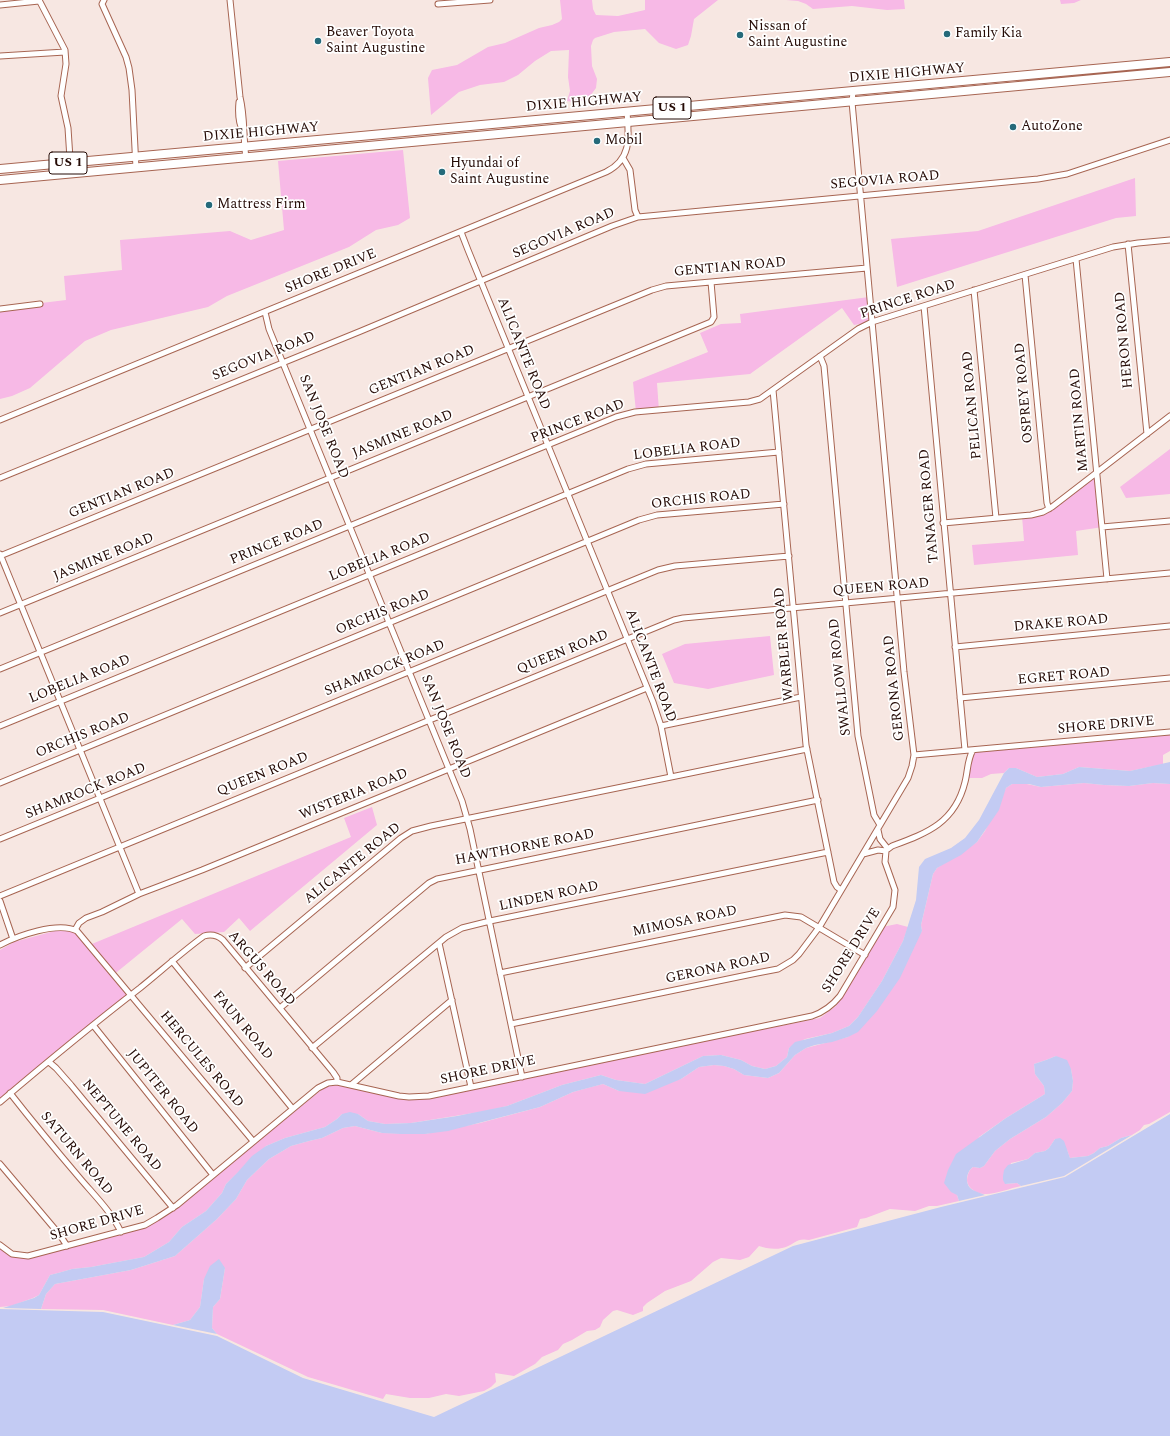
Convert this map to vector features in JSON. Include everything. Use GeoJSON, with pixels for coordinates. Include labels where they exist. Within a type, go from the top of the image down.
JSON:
{"type":"FeatureCollection","features":[{"type":"Feature","properties":{"kind":"main road","name":"DIXIE HIGHWAY"},"geometry":{"type":"LineString","coordinates":[[0,170],[1170,62]]}},
{"type":"Feature","properties":{"kind":"main road","name":"US 1"},"geometry":{"type":"LineString","coordinates":[[0,180],[1170,72]]}},
{"type":"Feature","properties":{"kind":"main road"},"geometry":{"type":"LineString","coordinates":[[1025,76],[1026,86]]}},
{"type":"Feature","properties":{"kind":"main road"},"geometry":{"type":"LineString","coordinates":[[742,102],[743,111]]}},
{"type":"Feature","properties":{"kind":"main road"},"geometry":{"type":"LineString","coordinates":[[462,127],[464,138]]}},
{"type":"Feature","properties":{"kind":"main road"},"geometry":{"type":"LineString","coordinates":[[332,139],[333,150]]}},
{"type":"Feature","properties":{"kind":"street"},"geometry":{"type":"LineString","coordinates":[[0,4],[39,0],[60,38],[65,52],[66,64],[61,96],[68,128],[71,174]]}},
{"type":"Feature","properties":{"kind":"street"},"geometry":{"type":"LineString","coordinates":[[104,0],[102,4],[129,68],[132,90],[136,168]]}},
{"type":"Feature","properties":{"kind":"street"},"geometry":{"type":"LineString","coordinates":[[230,0],[240,97],[244,112],[243,131],[246,158]]}},
{"type":"Feature","properties":{"kind":"street"},"geometry":{"type":"LineString","coordinates":[[438,4],[461,1],[490,0]]}},
{"type":"Feature","properties":{"kind":"street"},"geometry":{"type":"LineString","coordinates":[[0,56],[65,52]]}},
{"type":"Feature","properties":{"kind":"street","name":"GERONA ROAD"},"geometry":{"type":"LineString","coordinates":[[511,1024],[778,969],[787,964],[799,954],[819,927],[908,778],[914,755],[867,268],[852,102],[853,92]]}},
{"type":"Feature","properties":{"kind":"street"},"geometry":{"type":"LineString","coordinates":[[627,112],[628,143],[623,158],[630,170],[635,210],[638,217]]}},
{"type":"Feature","properties":{"kind":"street","name":"SEGOVIA ROAD"},"geometry":{"type":"LineString","coordinates":[[0,478],[481,282],[612,226],[638,217],[1052,177],[1067,174],[1170,140]]}},
{"type":"Feature","properties":{"kind":"street","name":"SHORE DRIVE"},"geometry":{"type":"LineString","coordinates":[[0,420],[606,172],[616,166],[623,158]]}},
{"type":"Feature","properties":{"kind":"street","name":"ALICANTE ROAD"},"geometry":{"type":"LineString","coordinates":[[245,968],[401,838],[412,831],[671,777],[661,726],[647,688],[461,232]]}},
{"type":"Feature","properties":{"kind":"street","name":"PRINCE ROAD"},"geometry":{"type":"LineString","coordinates":[[0,669],[626,414],[749,402],[760,399],[858,329],[872,322],[1128,244],[1170,240]]}},
{"type":"Feature","properties":{"kind":"street","name":"HERON ROAD"},"geometry":{"type":"LineString","coordinates":[[1128,244],[1146,434]]}},
{"type":"Feature","properties":{"kind":"street","name":"MARTIN ROAD"},"geometry":{"type":"LineString","coordinates":[[1076,259],[1107,579]]}},
{"type":"Feature","properties":{"kind":"street","name":"GENTIAN ROAD"},"geometry":{"type":"LineString","coordinates":[[0,555],[652,290],[666,286],[867,268]]}},
{"type":"Feature","properties":{"kind":"street","name":"OSPREY ROAD"},"geometry":{"type":"LineString","coordinates":[[1025,275],[1047,503],[1049,509]]}},
{"type":"Feature","properties":{"kind":"street","name":"JASMINE ROAD"},"geometry":{"type":"LineString","coordinates":[[0,613],[711,322],[714,317],[711,282]]}},
{"type":"Feature","properties":{"kind":"street","name":"PELICAN ROAD"},"geometry":{"type":"LineString","coordinates":[[974,290],[996,518]]}},
{"type":"Feature","properties":{"kind":"street"},"geometry":{"type":"LineString","coordinates":[[0,309],[40,304]]}},
{"type":"Feature","properties":{"kind":"street","name":"TANAGER ROAD"},"geometry":{"type":"LineString","coordinates":[[924,306],[965,750]]}},
{"type":"Feature","properties":{"kind":"street","name":"SAN JOSE ROAD"},"geometry":{"type":"LineString","coordinates":[[265,312],[268,325],[430,720],[468,819],[522,1076]]}},
{"type":"Feature","properties":{"kind":"street","name":"SWALLOW ROAD"},"geometry":{"type":"LineString","coordinates":[[820,356],[824,366],[858,736],[874,815],[879,827],[880,839],[888,848],[928,832],[942,822],[963,790],[968,762],[973,750]]}},
{"type":"Feature","properties":{"kind":"street","name":"WARBLER ROAD"},"geometry":{"type":"LineString","coordinates":[[772,390],[807,749],[834,882],[841,890]]}},
{"type":"Feature","properties":{"kind":"street"},"geometry":{"type":"LineString","coordinates":[[943,522],[1031,515],[1049,509],[1170,416]]}},
{"type":"Feature","properties":{"kind":"street","name":"LOBELIA ROAD"},"geometry":{"type":"LineString","coordinates":[[0,726],[628,469],[646,464],[779,452]]}},
{"type":"Feature","properties":{"kind":"street","name":"ORCHIS ROAD"},"geometry":{"type":"LineString","coordinates":[[0,783],[639,520],[657,515],[784,504]]}},
{"type":"Feature","properties":{"kind":"street"},"geometry":{"type":"LineString","coordinates":[[1102,527],[1170,521]]}},
{"type":"Feature","properties":{"kind":"street"},"geometry":{"type":"LineString","coordinates":[[0,555],[139,894]]}},
{"type":"Feature","properties":{"kind":"street","name":"SHAMROCK ROAD"},"geometry":{"type":"LineString","coordinates":[[0,839],[658,570],[675,566],[789,556]]}},
{"type":"Feature","properties":{"kind":"street","name":"QUEEN ROAD"},"geometry":{"type":"LineString","coordinates":[[0,896],[674,620],[1170,573]]}},
{"type":"Feature","properties":{"kind":"street","name":"DRAKE ROAD"},"geometry":{"type":"LineString","coordinates":[[955,647],[1170,626]]}},
{"type":"Feature","properties":{"kind":"street","name":"EGRET ROAD"},"geometry":{"type":"LineString","coordinates":[[960,698],[1170,678]]}},
{"type":"Feature","properties":{"kind":"street","name":"WISTERIA ROAD"},"geometry":{"type":"LineString","coordinates":[[75,930],[79,923],[86,918],[139,894],[202,870],[647,688]]}},
{"type":"Feature","properties":{"kind":"street"},"geometry":{"type":"LineString","coordinates":[[661,726],[801,696]]}},
{"type":"Feature","properties":{"kind":"street","name":"SHORE DRIVE"},"geometry":{"type":"LineString","coordinates":[[914,755],[1170,732]]}},
{"type":"Feature","properties":{"kind":"street"},"geometry":{"type":"LineString","coordinates":[[671,777],[807,749]]}},
{"type":"Feature","properties":{"kind":"street","name":"HAWTHORNE ROAD"},"geometry":{"type":"LineString","coordinates":[[280,1008],[434,880],[818,800]]}},
{"type":"Feature","properties":{"kind":"street","name":"SHORE DRIVE"},"geometry":{"type":"LineString","coordinates":[[0,1245],[12,1254],[32,1256],[145,1225],[173,1208],[292,1108],[318,1088],[328,1083],[337,1082],[399,1096],[429,1096],[812,1016],[826,1010],[835,1002],[865,955],[891,912],[895,896],[894,885],[886,869],[884,857],[886,851],[878,850],[863,854]]}},
{"type":"Feature","properties":{"kind":"street","name":"LINDEN ROAD"},"geometry":{"type":"LineString","coordinates":[[312,1048],[439,943],[462,928],[828,852]]}},
{"type":"Feature","properties":{"kind":"street"},"geometry":{"type":"LineString","coordinates":[[0,901],[13,939]]}},
{"type":"Feature","properties":{"kind":"street","name":"MIMOSA ROAD"},"geometry":{"type":"LineString","coordinates":[[500,973],[785,915],[800,917],[865,955]]}},
{"type":"Feature","properties":{"kind":"street"},"geometry":{"type":"LineString","coordinates":[[0,945],[34,932],[58,927],[66,927],[75,930],[81,934],[131,994],[0,1102]]}},
{"type":"Feature","properties":{"kind":"street","name":"ARGUS ROAD"},"geometry":{"type":"LineString","coordinates":[[131,994],[204,936],[213,935],[223,940],[333,1072],[337,1082]]}},
{"type":"Feature","properties":{"kind":"street"},"geometry":{"type":"LineString","coordinates":[[439,943],[471,1087]]}},
{"type":"Feature","properties":{"kind":"street","name":"FAUN ROAD"},"geometry":{"type":"LineString","coordinates":[[172,960],[292,1108]]}},
{"type":"Feature","properties":{"kind":"street","name":"HERCULES ROAD"},"geometry":{"type":"LineString","coordinates":[[131,994],[253,1141]]}},
{"type":"Feature","properties":{"kind":"street"},"geometry":{"type":"LineString","coordinates":[[351,1085],[452,1000]]}},
{"type":"Feature","properties":{"kind":"street","name":"JUPITER ROAD"},"geometry":{"type":"LineString","coordinates":[[93,1025],[213,1175]]}},
{"type":"Feature","properties":{"kind":"street","name":"NEPTUNE ROAD"},"geometry":{"type":"LineString","coordinates":[[49,1062],[71,1085],[173,1208]]}},
{"type":"Feature","properties":{"kind":"street","name":"SATURN ROAD"},"geometry":{"type":"LineString","coordinates":[[10,1093],[102,1205],[117,1224],[121,1232]]}},
{"type":"Feature","properties":{"kind":"street"},"geometry":{"type":"LineString","coordinates":[[0,1164],[60,1235],[67,1246]]}},
{"type":"Feature","properties":{"kind":"shaded area"},"geometry":{"type":"Polygon","coordinates":[[[560,0],[592,0],[593,9],[596,15],[618,16],[645,10],[645,0],[718,0],[694,19],[688,45],[676,49],[659,43],[645,29],[614,32],[595,38],[591,46],[592,66],[597,79],[596,88],[587,100],[572,102],[567,101],[570,91],[568,77],[569,50],[551,51],[535,61],[518,75],[504,82],[480,85],[459,92],[431,115],[428,78],[432,70],[457,65],[488,47],[505,43],[539,28],[559,22],[562,19],[560,0]]]}},
{"type":"Feature","properties":{"kind":"shaded area"},"geometry":{"type":"Polygon","coordinates":[[[786,0],[904,0],[905,9],[887,10],[852,6],[813,9],[798,1],[786,0]]]}},
{"type":"Feature","properties":{"kind":"shaded area"},"geometry":{"type":"Polygon","coordinates":[[[1060,0],[1081,0],[1074,3],[1061,4],[1060,0]]]}},
{"type":"Feature","properties":{"kind":"shaded area"},"geometry":{"type":"Polygon","coordinates":[[[403,150],[410,218],[398,225],[376,230],[349,247],[227,296],[208,307],[111,330],[85,341],[30,388],[12,396],[0,399],[0,308],[66,300],[64,276],[122,270],[120,240],[230,231],[251,240],[284,230],[278,161],[403,150]]]}},
{"type":"Feature","properties":{"kind":"shaded area"},"geometry":{"type":"Polygon","coordinates":[[[1135,178],[1136,216],[1116,218],[897,287],[891,239],[978,231],[1135,178]]]}},
{"type":"Feature","properties":{"kind":"shaded area"},"geometry":{"type":"Polygon","coordinates":[[[869,297],[872,322],[854,325],[842,308],[750,374],[657,383],[659,411],[636,412],[633,382],[708,352],[700,333],[721,324],[741,323],[740,314],[869,297]]]}},
{"type":"Feature","properties":{"kind":"shaded area"},"geometry":{"type":"Polygon","coordinates":[[[1170,449],[1170,494],[1126,498],[1120,487],[1170,449]]]}},
{"type":"Feature","properties":{"kind":"shaded area"},"geometry":{"type":"Polygon","coordinates":[[[1096,473],[1103,527],[1076,531],[1078,555],[974,565],[972,545],[1024,541],[1022,516],[1039,514],[1096,473]]]}},
{"type":"Feature","properties":{"kind":"shaded area"},"geometry":{"type":"Polygon","coordinates":[[[770,636],[774,675],[708,689],[674,683],[662,654],[685,644],[770,636]]]}},
{"type":"Feature","properties":{"kind":"shaded area"},"geometry":{"type":"Polygon","coordinates":[[[1170,734],[1170,751],[1163,755],[1163,764],[1130,771],[1079,767],[1063,774],[1037,777],[1016,768],[1009,768],[1004,773],[991,774],[982,778],[967,778],[967,755],[973,752],[1170,734]]]}},
{"type":"Feature","properties":{"kind":"shaded area"},"geometry":{"type":"Polygon","coordinates":[[[1022,783],[1041,787],[1084,783],[1129,786],[1153,783],[1170,784],[1170,1112],[1149,1124],[1144,1125],[1140,1130],[1132,1135],[1121,1138],[1108,1146],[1100,1148],[1088,1156],[1070,1158],[1067,1150],[1055,1139],[1045,1151],[1035,1153],[1028,1159],[1011,1163],[1005,1184],[1017,1183],[1021,1186],[990,1194],[980,1194],[974,1191],[969,1187],[967,1181],[968,1173],[972,1168],[980,1168],[984,1166],[995,1151],[1010,1139],[1046,1117],[1062,1103],[1072,1091],[1073,1081],[1071,1069],[1056,1056],[1034,1064],[1035,1074],[1044,1086],[1045,1094],[979,1137],[957,1195],[959,1201],[937,1206],[929,1206],[915,1211],[890,1209],[860,1219],[857,1227],[809,1240],[801,1240],[779,1249],[759,1246],[749,1257],[740,1260],[721,1258],[713,1262],[691,1281],[665,1291],[647,1303],[643,1307],[643,1311],[633,1315],[617,1310],[613,1311],[603,1320],[600,1327],[595,1330],[587,1331],[563,1344],[558,1350],[542,1357],[535,1364],[514,1376],[495,1373],[496,1382],[491,1387],[484,1391],[459,1396],[446,1394],[429,1398],[410,1398],[386,1394],[383,1399],[308,1377],[217,1334],[212,1328],[213,1307],[220,1299],[225,1268],[204,1279],[200,1307],[190,1320],[173,1325],[103,1310],[41,1309],[46,1294],[55,1284],[131,1270],[175,1256],[217,1219],[236,1199],[247,1180],[269,1159],[291,1146],[322,1138],[343,1128],[355,1126],[382,1133],[425,1134],[480,1123],[540,1107],[573,1092],[603,1084],[619,1091],[681,1079],[699,1067],[714,1065],[734,1069],[744,1075],[768,1078],[779,1073],[795,1055],[806,1048],[848,1037],[922,931],[921,925],[933,874],[937,868],[977,842],[985,831],[1006,788],[1012,784],[1022,783]]]}},
{"type":"Feature","properties":{"kind":"shaded area"},"geometry":{"type":"Polygon","coordinates":[[[372,807],[377,825],[250,931],[239,918],[224,932],[195,934],[182,919],[112,976],[130,998],[9,1096],[0,1105],[0,950],[14,942],[62,929],[72,929],[87,946],[351,837],[344,818],[372,807]]]}},
{"type":"Feature","properties":{"kind":"shaded area"},"geometry":{"type":"Polygon","coordinates":[[[897,924],[908,927],[903,941],[882,981],[858,1017],[849,1026],[832,1033],[805,1039],[789,1048],[787,1057],[776,1066],[765,1069],[752,1066],[741,1060],[721,1055],[703,1056],[645,1084],[616,1080],[601,1075],[562,1085],[507,1106],[486,1111],[411,1123],[385,1124],[368,1121],[358,1114],[342,1114],[325,1127],[285,1138],[266,1146],[226,1184],[222,1193],[206,1211],[182,1227],[169,1242],[144,1257],[72,1269],[50,1275],[39,1295],[11,1306],[0,1307],[0,1245],[8,1254],[20,1257],[149,1224],[167,1215],[325,1087],[341,1084],[390,1097],[413,1100],[820,1018],[836,1006],[882,927],[897,924]]]}},
{"type":"Feature","properties":{"kind":"water"},"geometry":{"type":"Polygon","coordinates":[[[1170,762],[1170,784],[1153,783],[1129,786],[1084,783],[1041,787],[1029,784],[1012,784],[1006,788],[999,810],[977,842],[961,855],[937,868],[933,874],[921,925],[922,931],[900,978],[877,1011],[858,1032],[832,1042],[806,1048],[795,1055],[779,1073],[768,1078],[744,1075],[734,1069],[724,1066],[714,1065],[699,1067],[681,1079],[645,1094],[619,1091],[603,1084],[573,1092],[540,1107],[448,1131],[425,1134],[382,1133],[355,1126],[343,1128],[322,1138],[291,1146],[269,1159],[247,1180],[236,1199],[217,1219],[175,1256],[131,1270],[55,1284],[46,1294],[41,1309],[3,1308],[39,1295],[50,1275],[72,1269],[144,1257],[169,1242],[182,1227],[206,1211],[222,1193],[226,1184],[252,1156],[266,1146],[285,1138],[325,1127],[342,1114],[350,1112],[358,1114],[368,1121],[385,1124],[411,1123],[457,1116],[507,1106],[562,1085],[601,1075],[616,1080],[645,1084],[703,1056],[721,1055],[741,1060],[752,1066],[765,1069],[776,1066],[787,1057],[789,1048],[795,1042],[832,1033],[849,1026],[858,1017],[882,981],[903,941],[916,900],[919,867],[925,859],[951,848],[965,838],[979,820],[1004,773],[1009,768],[1016,768],[1037,777],[1063,774],[1079,767],[1130,771],[1170,762]]]}},
{"type":"Feature","properties":{"kind":"water"},"geometry":{"type":"Polygon","coordinates":[[[1056,1056],[1067,1060],[1071,1069],[1073,1081],[1072,1091],[1062,1103],[1046,1117],[1010,1139],[995,1151],[984,1166],[980,1168],[973,1167],[967,1178],[968,1185],[973,1190],[985,1195],[959,1201],[957,1195],[951,1192],[944,1183],[948,1170],[956,1154],[1006,1118],[1045,1094],[1044,1086],[1035,1074],[1034,1064],[1056,1056]]]}},
{"type":"Feature","properties":{"kind":"water"},"geometry":{"type":"Polygon","coordinates":[[[1170,1114],[1170,1436],[0,1436],[0,1309],[103,1312],[217,1336],[303,1378],[434,1417],[793,1246],[941,1207],[1065,1177],[1170,1114]]]}},
{"type":"Feature","properties":{"kind":"water"},"geometry":{"type":"Polygon","coordinates":[[[1132,1135],[1064,1176],[1021,1186],[1017,1183],[1005,1184],[1003,1180],[1004,1170],[1008,1165],[1028,1159],[1035,1153],[1045,1151],[1055,1139],[1060,1138],[1064,1141],[1070,1158],[1088,1156],[1100,1148],[1108,1146],[1121,1138],[1132,1135]]]}},
{"type":"Feature","properties":{"kind":"water"},"geometry":{"type":"Polygon","coordinates":[[[219,1259],[225,1268],[220,1299],[213,1307],[212,1328],[217,1334],[173,1325],[190,1320],[200,1307],[204,1279],[210,1266],[219,1259]]]}},
{"type":"Feature","properties":{"kind":"place","name":"Family Kia"},"geometry":{"type":"Point","coordinates":[947,34]}},
{"type":"Feature","properties":{"kind":"place","name":"Nissan of Saint Augustine"},"geometry":{"type":"Point","coordinates":[740,35]}},
{"type":"Feature","properties":{"kind":"place","name":"Beaver Toyota Saint Augustine"},"geometry":{"type":"Point","coordinates":[318,41]}},
{"type":"Feature","properties":{"kind":"place","name":"AutoZone"},"geometry":{"type":"Point","coordinates":[1013,127]}},
{"type":"Feature","properties":{"kind":"place","name":"Mobil"},"geometry":{"type":"Point","coordinates":[597,141]}},
{"type":"Feature","properties":{"kind":"place","name":"Hyundai of Saint Augustine"},"geometry":{"type":"Point","coordinates":[442,172]}},
{"type":"Feature","properties":{"kind":"place","name":"Mattress Firm"},"geometry":{"type":"Point","coordinates":[209,205]}}]}
